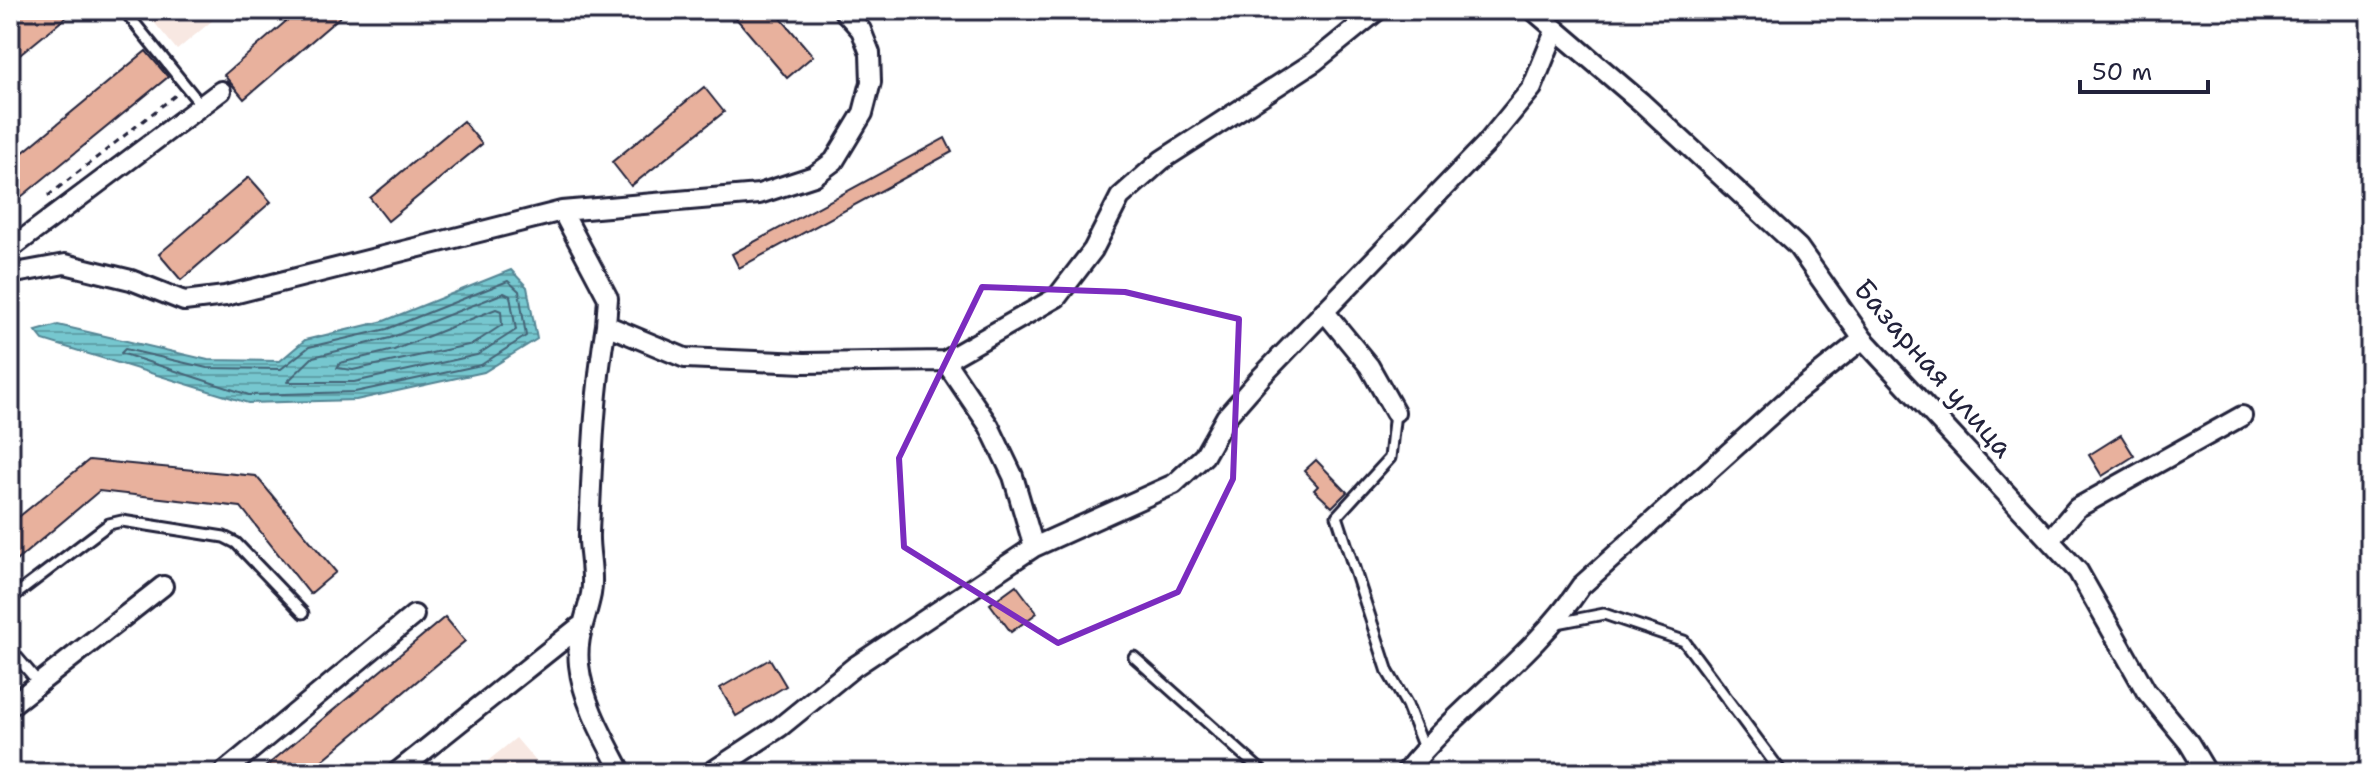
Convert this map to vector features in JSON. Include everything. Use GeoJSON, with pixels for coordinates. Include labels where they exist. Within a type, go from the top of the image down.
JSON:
{"type":"FeatureCollection","features":[{"type":"Feature","properties":{"kind":"street"},"geometry":{"type":"LineString","coordinates":[[10,274],[65,264],[131,280],[184,301],[225,296],[562,211],[759,194],[814,176],[834,161],[863,113],[871,82],[870,53],[861,30],[843,10]]}},
{"type":"Feature","properties":{"kind":"street"},"geometry":{"type":"LineString","coordinates":[[606,325],[685,358],[804,363],[945,361],[1057,297],[1093,250],[1120,197],[1162,160],[1314,62],[1378,10]]}},
{"type":"Feature","properties":{"kind":"street","name":"Базарная улица"},"geometry":{"type":"LineString","coordinates":[[1533,10],[1642,103],[1798,247],[1863,339],[2078,571],[2146,691],[2189,743],[2207,773]]}},
{"type":"Feature","properties":{"kind":"street"},"geometry":{"type":"LineString","coordinates":[[710,773],[780,727],[854,667],[1034,547],[1174,484],[1204,456],[1235,407],[1486,144],[1532,88],[1555,31]]}},
{"type":"Feature","properties":{"kind":"street"},"geometry":{"type":"LineString","coordinates":[[10,249],[221,91]]}},
{"type":"Feature","properties":{"kind":"street"},"geometry":{"type":"LineString","coordinates":[[562,211],[608,298],[597,377],[592,460],[588,550],[592,592],[579,627],[579,667],[595,720],[622,773]]}},
{"type":"Feature","properties":{"kind":"street"},"geometry":{"type":"LineString","coordinates":[[1324,311],[1369,366],[1395,412]]}},
{"type":"Feature","properties":{"kind":"street"},"geometry":{"type":"LineString","coordinates":[[1405,773],[1424,748],[1557,623],[1581,586],[1795,393],[1863,339]]}},
{"type":"Feature","properties":{"kind":"street"},"geometry":{"type":"LineString","coordinates":[[945,361],[989,426],[1013,476],[1034,547]]}},
{"type":"Feature","properties":{"kind":"street"},"geometry":{"type":"LineString","coordinates":[[2050,540],[2077,508],[2242,416]]}},
{"type":"Feature","properties":{"kind":"street"},"geometry":{"type":"LineString","coordinates":[[10,706],[163,586]]}},
{"type":"Feature","properties":{"kind":"street"},"geometry":{"type":"LineString","coordinates":[[223,773],[414,615]]}},
{"type":"Feature","properties":{"kind":"street"},"geometry":{"type":"LineString","coordinates":[[396,773],[579,627]]}},
{"type":"Feature","properties":{"kind":"lane"},"geometry":{"type":"LineString","coordinates":[[124,10],[201,105]]}},
{"type":"Feature","properties":{"kind":"lane"},"geometry":{"type":"LineString","coordinates":[[1395,412],[1390,458],[1337,516],[1388,672],[1407,705],[1424,748]]}},
{"type":"Feature","properties":{"kind":"lane"},"geometry":{"type":"LineString","coordinates":[[10,599],[99,528],[122,521],[224,537],[236,543],[303,613]]}},
{"type":"Feature","properties":{"kind":"lane"},"geometry":{"type":"LineString","coordinates":[[1557,623],[1604,614],[1684,641],[1782,773]]}},
{"type":"Feature","properties":{"kind":"lane"},"geometry":{"type":"LineString","coordinates":[[10,649],[39,684]]}},
{"type":"Feature","properties":{"kind":"lane"},"geometry":{"type":"LineString","coordinates":[[1134,657],[1264,773]]}},
{"type":"Feature","properties":{"kind":"path"},"geometry":{"type":"LineString","coordinates":[[45,199],[186,86]]}},
{"type":"Feature","properties":{"kind":"highlighted area"},"geometry":{"type":"Polygon","coordinates":[[[982,287],[1125,292],[1239,319],[1233,479],[1178,592],[1058,643],[904,547],[899,458],[982,287]]]}},
{"type":"Feature","properties":{"kind":"shaded area"},"geometry":{"type":"Polygon","coordinates":[[[144,10],[225,10],[177,50],[144,10]]]}},
{"type":"Feature","properties":{"kind":"shaded area"},"geometry":{"type":"Polygon","coordinates":[[[516,738],[546,773],[473,773],[516,738]]]}},
{"type":"Feature","properties":{"kind":"water"},"geometry":{"type":"Polygon","coordinates":[[[511,270],[527,287],[537,339],[484,372],[356,400],[248,403],[43,340],[36,331],[58,325],[208,360],[280,361],[305,340],[384,321],[511,270]]]}},
{"type":"Feature","properties":{"kind":"building"},"geometry":{"type":"Polygon","coordinates":[[[23,10],[75,10],[10,63],[10,20],[23,10]]]}},
{"type":"Feature","properties":{"kind":"building"},"geometry":{"type":"Polygon","coordinates":[[[299,10],[348,10],[244,99],[224,75],[299,10]]]}},
{"type":"Feature","properties":{"kind":"building"},"geometry":{"type":"Polygon","coordinates":[[[729,10],[774,10],[813,56],[787,78],[729,10]]]}},
{"type":"Feature","properties":{"kind":"building"},"geometry":{"type":"Polygon","coordinates":[[[146,51],[168,77],[10,206],[10,163],[146,51]]]}},
{"type":"Feature","properties":{"kind":"building"},"geometry":{"type":"Polygon","coordinates":[[[704,87],[724,112],[631,186],[612,162],[704,87]]]}},
{"type":"Feature","properties":{"kind":"building"},"geometry":{"type":"Polygon","coordinates":[[[463,121],[482,144],[388,221],[370,198],[463,121]]]}},
{"type":"Feature","properties":{"kind":"building"},"geometry":{"type":"Polygon","coordinates":[[[945,138],[952,152],[739,268],[732,254],[945,138]]]}},
{"type":"Feature","properties":{"kind":"building"},"geometry":{"type":"Polygon","coordinates":[[[249,177],[271,202],[181,280],[159,254],[249,177]]]}},
{"type":"Feature","properties":{"kind":"building"},"geometry":{"type":"Polygon","coordinates":[[[2121,435],[2134,456],[2102,476],[2089,455],[2121,435]]]}},
{"type":"Feature","properties":{"kind":"building"},"geometry":{"type":"Polygon","coordinates":[[[89,460],[256,476],[336,572],[310,594],[241,507],[99,491],[10,566],[10,524],[89,460]]]}},
{"type":"Feature","properties":{"kind":"building"},"geometry":{"type":"Polygon","coordinates":[[[1316,460],[1347,492],[1332,507],[1314,490],[1318,486],[1304,471],[1316,460]]]}},
{"type":"Feature","properties":{"kind":"building"},"geometry":{"type":"Polygon","coordinates":[[[1016,585],[1037,613],[1011,632],[990,604],[1016,585]]]}},
{"type":"Feature","properties":{"kind":"building"},"geometry":{"type":"Polygon","coordinates":[[[445,617],[465,641],[307,773],[258,773],[445,617]]]}},
{"type":"Feature","properties":{"kind":"building"},"geometry":{"type":"Polygon","coordinates":[[[770,659],[786,686],[736,716],[720,688],[770,659]]]}}]}
